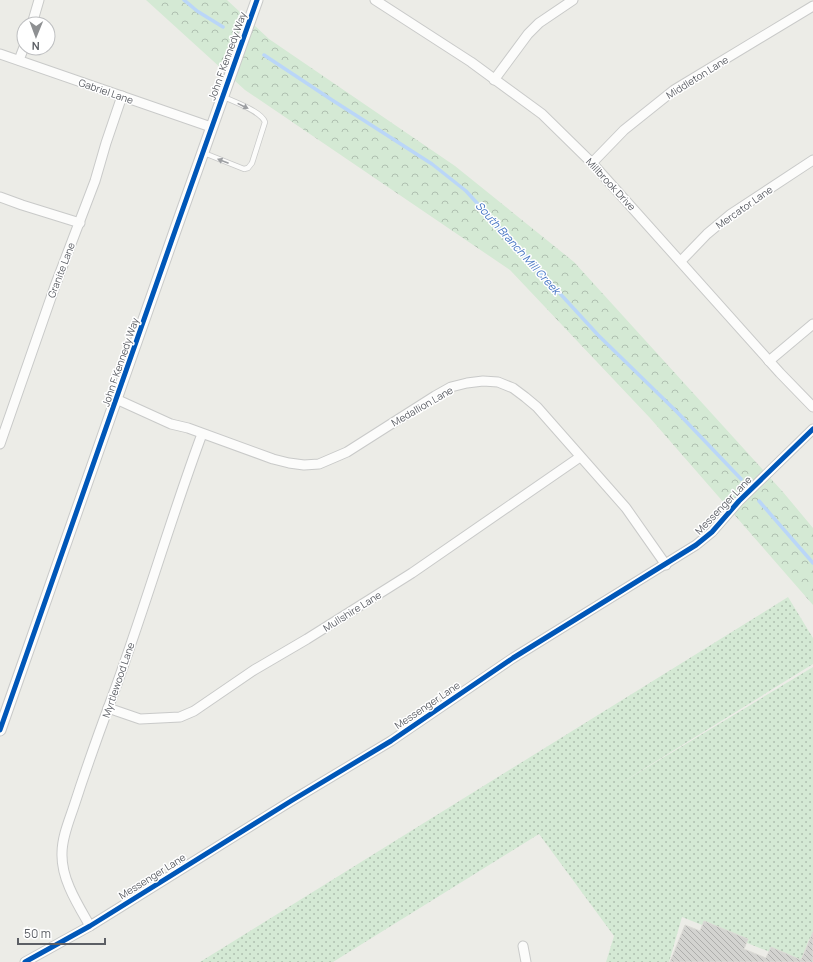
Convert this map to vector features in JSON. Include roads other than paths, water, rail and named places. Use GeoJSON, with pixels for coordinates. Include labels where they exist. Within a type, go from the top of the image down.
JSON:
{"type":"FeatureCollection","features":[{"type":"Feature","properties":{"kind":"street"},"geometry":{"type":"LineString","coordinates":[[34,16],[39,0]]}},
{"type":"Feature","properties":{"kind":"street","name":"John F Kennedy Way"},"geometry":{"type":"LineString","coordinates":[[0,730],[211,127],[257,0]]}},
{"type":"Feature","properties":{"kind":"street","name":"Millbrook Drive"},"geometry":{"type":"LineString","coordinates":[[375,0],[456,52],[542,114],[592,163],[666,247],[681,261],[813,407]]}},
{"type":"Feature","properties":{"kind":"street"},"geometry":{"type":"LineString","coordinates":[[494,80],[538,23],[574,0]]}},
{"type":"Feature","properties":{"kind":"street","name":"Middleton Lane"},"geometry":{"type":"LineString","coordinates":[[592,163],[624,130],[674,90],[813,6]]}},
{"type":"Feature","properties":{"kind":"street","name":"Gabriel Lane"},"geometry":{"type":"LineString","coordinates":[[0,54],[211,127]]}},
{"type":"Feature","properties":{"kind":"street"},"geometry":{"type":"LineString","coordinates":[[19,60],[21,56]]}},
{"type":"Feature","properties":{"kind":"street","name":"Granite Lane"},"geometry":{"type":"LineString","coordinates":[[0,444],[55,286],[80,223],[122,96]]}},
{"type":"Feature","properties":{"kind":"street","name":"Mercator Lane"},"geometry":{"type":"LineString","coordinates":[[681,261],[707,234],[731,214],[813,160]]}},
{"type":"Feature","properties":{"kind":"street"},"geometry":{"type":"LineString","coordinates":[[0,197],[80,223]]}},
{"type":"Feature","properties":{"kind":"street"},"geometry":{"type":"LineString","coordinates":[[769,360],[813,324]]}},
{"type":"Feature","properties":{"kind":"street","name":"Medallion Lane"},"geometry":{"type":"LineString","coordinates":[[116,399],[157,418],[240,448],[289,463],[304,465],[319,464],[347,452],[451,387],[467,382],[498,382],[512,388],[537,407],[626,508],[666,565]]}},
{"type":"Feature","properties":{"kind":"street","name":"Messenger Lane"},"geometry":{"type":"LineString","coordinates":[[24,962],[90,926],[291,801],[391,741],[513,658],[666,565],[696,545],[712,532],[739,501],[813,428]]}},
{"type":"Feature","properties":{"kind":"street","name":"Myrtlewood Lane"},"geometry":{"type":"LineString","coordinates":[[90,926],[72,896],[63,867],[62,853],[64,838],[90,758],[202,434]]}},
{"type":"Feature","properties":{"kind":"street","name":"Mullshire Lane"},"geometry":{"type":"LineString","coordinates":[[108,708],[140,719],[180,717],[194,711],[249,673],[307,639],[412,573],[580,457]]}},
{"type":"Feature","properties":{"kind":"street"},"geometry":{"type":"LineString","coordinates":[[523,946],[526,962]]}},
{"type":"Feature","properties":{"kind":"lane"},"geometry":{"type":"LineString","coordinates":[[202,153],[244,169],[248,168],[252,163],[265,122],[264,118],[222,96]]}},
{"type":"Feature","properties":{"kind":"waterway","name":"South Branch Mill Creek"},"geometry":{"type":"LineString","coordinates":[[184,0],[197,11],[223,27]]}},
{"type":"Feature","properties":{"kind":"waterway","name":"South Branch Mill Creek"},"geometry":{"type":"LineString","coordinates":[[264,55],[432,164],[466,191],[598,335],[678,413],[741,479]]}},
{"type":"Feature","properties":{"kind":"waterway","name":"South Branch Mill Creek"},"geometry":{"type":"LineString","coordinates":[[759,501],[813,563]]}}]}
